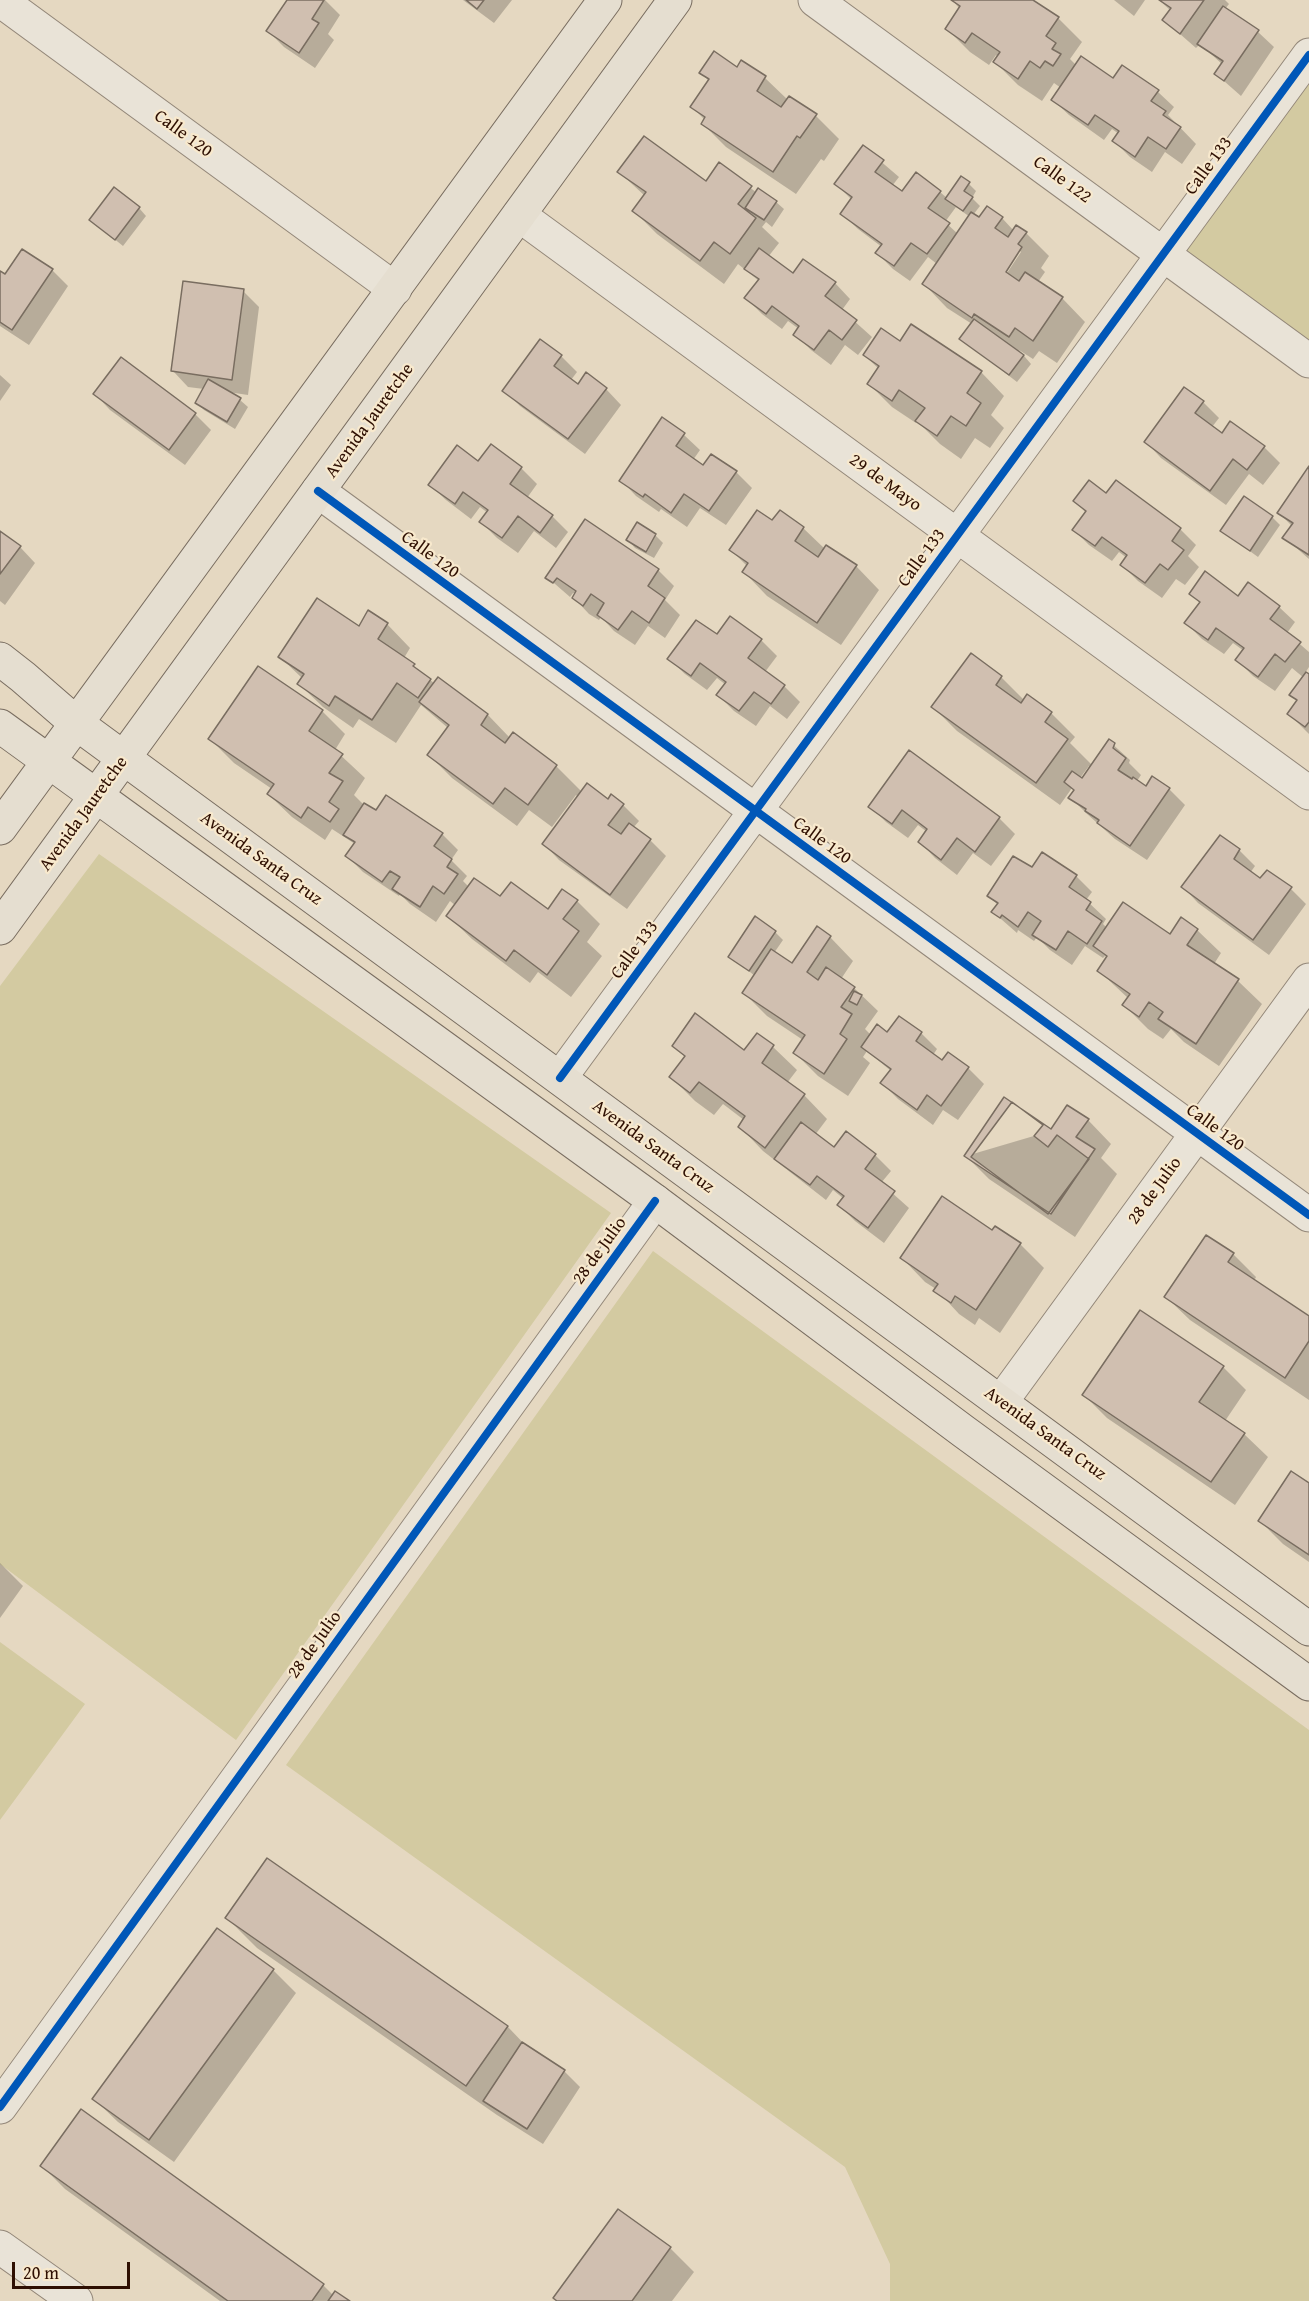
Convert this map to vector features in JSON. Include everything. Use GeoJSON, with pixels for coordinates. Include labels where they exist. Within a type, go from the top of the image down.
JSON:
{"type":"FeatureCollection","features":[{"type":"Feature","properties":{"kind":"main road"},"geometry":{"type":"LineString","coordinates":[[0,828],[606,0]]}},
{"type":"Feature","properties":{"kind":"main road","name":"Avenida Jauretche"},"geometry":{"type":"LineString","coordinates":[[0,928],[675,0]]}},
{"type":"Feature","properties":{"kind":"main road","name":"Avenida Santa Cruz"},"geometry":{"type":"LineString","coordinates":[[0,659],[23,676],[76,723],[1309,1629]]}},
{"type":"Feature","properties":{"kind":"main road"},"geometry":{"type":"LineString","coordinates":[[0,726],[655,1201],[963,1431],[1309,1684]]}},
{"type":"Feature","properties":{"kind":"street","name":"Calle 120"},"geometry":{"type":"LineString","coordinates":[[0,0],[395,289]]}},
{"type":"Feature","properties":{"kind":"street","name":"Calle 122"},"geometry":{"type":"LineString","coordinates":[[815,0],[1309,361]]}},
{"type":"Feature","properties":{"kind":"street","name":"Calle 133"},"geometry":{"type":"LineString","coordinates":[[560,1078],[1309,55]]}},
{"type":"Feature","properties":{"kind":"street","name":"29 de Mayo"},"geometry":{"type":"LineString","coordinates":[[519,215],[1309,793]]}},
{"type":"Feature","properties":{"kind":"street","name":"Calle 120"},"geometry":{"type":"LineString","coordinates":[[318,492],[1309,1215]]}},
{"type":"Feature","properties":{"kind":"street","name":"28 de Julio"},"geometry":{"type":"LineString","coordinates":[[1001,1402],[1309,980]]}},
{"type":"Feature","properties":{"kind":"street","name":"28 de Julio"},"geometry":{"type":"LineString","coordinates":[[0,2107],[655,1201]]}},
{"type":"Feature","properties":{"kind":"street"},"geometry":{"type":"LineString","coordinates":[[0,2247],[76,2301]]}},
{"type":"Feature","properties":{"kind":"shaded area"},"geometry":{"type":"Polygon","coordinates":[[[1309,55],[1309,361],[1163,254],[1309,55]]]}},
{"type":"Feature","properties":{"kind":"shaded area"},"geometry":{"type":"Polygon","coordinates":[[[99,854],[611,1213],[236,1740],[0,1564],[0,986],[99,854]]]}},
{"type":"Feature","properties":{"kind":"shaded area"},"geometry":{"type":"Polygon","coordinates":[[[653,1251],[1309,1730],[1309,2301],[890,2301],[890,2264],[845,2167],[286,1765],[653,1251]]]}},
{"type":"Feature","properties":{"kind":"shaded area"},"geometry":{"type":"Polygon","coordinates":[[[0,1642],[85,1704],[0,1820],[0,1642]]]}},
{"type":"Feature","properties":{"kind":"building"},"geometry":{"type":"Polygon","coordinates":[[[287,0],[324,0],[312,19],[319,23],[299,53],[266,31],[287,0]]]}},
{"type":"Feature","properties":{"kind":"building"},"geometry":{"type":"Polygon","coordinates":[[[466,0],[484,0],[477,9],[466,0]]]}},
{"type":"Feature","properties":{"kind":"building"},"geometry":{"type":"Polygon","coordinates":[[[951,0],[1033,0],[1059,17],[1046,36],[1056,43],[1052,49],[1061,54],[1053,66],[1045,61],[1040,68],[1030,61],[1018,79],[993,62],[1000,52],[972,33],[965,43],[945,29],[960,6],[951,0]]]}},
{"type":"Feature","properties":{"kind":"building"},"geometry":{"type":"Polygon","coordinates":[[[1159,0],[1204,0],[1180,34],[1162,20],[1171,8],[1159,0]]]}},
{"type":"Feature","properties":{"kind":"building"},"geometry":{"type":"Polygon","coordinates":[[[1223,6],[1259,30],[1224,81],[1214,74],[1223,61],[1197,44],[1223,6]]]}},
{"type":"Feature","properties":{"kind":"building"},"geometry":{"type":"Polygon","coordinates":[[[714,51],[737,67],[741,60],[766,76],[757,91],[781,107],[789,96],[817,114],[800,138],[797,136],[773,172],[701,124],[705,117],[690,107],[709,79],[699,73],[714,51]]]}},
{"type":"Feature","properties":{"kind":"building"},"geometry":{"type":"Polygon","coordinates":[[[1081,56],[1113,78],[1122,65],[1159,90],[1151,101],[1166,111],[1163,115],[1181,127],[1166,149],[1148,137],[1135,157],[1112,141],[1119,131],[1095,115],[1088,125],[1051,100],[1081,56]]]}},
{"type":"Feature","properties":{"kind":"building"},"geometry":{"type":"Polygon","coordinates":[[[644,136],[706,181],[719,162],[752,186],[738,204],[756,218],[730,254],[714,242],[700,261],[632,211],[646,192],[617,172],[644,136]]]}},
{"type":"Feature","properties":{"kind":"building"},"geometry":{"type":"Polygon","coordinates":[[[863,145],[884,160],[875,172],[902,191],[916,172],[941,191],[928,208],[950,223],[927,254],[911,243],[894,266],[875,253],[882,244],[840,214],[852,197],[834,184],[863,145]]]}},
{"type":"Feature","properties":{"kind":"building"},"geometry":{"type":"Polygon","coordinates":[[[961,176],[970,182],[964,191],[973,197],[963,211],[945,199],[961,176]]]}},
{"type":"Feature","properties":{"kind":"building"},"geometry":{"type":"Polygon","coordinates":[[[114,187],[140,207],[115,240],[89,220],[114,187]]]}},
{"type":"Feature","properties":{"kind":"building"},"geometry":{"type":"Polygon","coordinates":[[[758,188],[777,201],[764,220],[745,208],[758,188]]]}},
{"type":"Feature","properties":{"kind":"building"},"geometry":{"type":"Polygon","coordinates":[[[987,206],[1003,217],[995,228],[1008,237],[1016,225],[1027,232],[1018,244],[1022,247],[1006,272],[1019,281],[1025,272],[1063,297],[1033,341],[1015,328],[1009,337],[974,314],[972,318],[922,284],[971,212],[979,217],[987,206]]]}},
{"type":"Feature","properties":{"kind":"building"},"geometry":{"type":"Polygon","coordinates":[[[759,248],[793,273],[803,259],[836,282],[825,296],[857,320],[842,340],[829,330],[814,350],[793,335],[799,326],[772,306],[766,314],[744,298],[759,279],[744,269],[759,248]]]}},
{"type":"Feature","properties":{"kind":"building"},"geometry":{"type":"Polygon","coordinates":[[[22,249],[53,269],[12,330],[0,322],[0,271],[5,274],[22,249]]]}},
{"type":"Feature","properties":{"kind":"building"},"geometry":{"type":"Polygon","coordinates":[[[183,281],[244,289],[232,380],[171,371],[183,281]]]}},
{"type":"Feature","properties":{"kind":"building"},"geometry":{"type":"Polygon","coordinates":[[[974,319],[1024,355],[1009,375],[959,339],[974,319]]]}},
{"type":"Feature","properties":{"kind":"building"},"geometry":{"type":"Polygon","coordinates":[[[911,324],[982,371],[967,393],[981,403],[966,426],[951,416],[937,436],[915,421],[925,408],[899,390],[892,401],[867,384],[879,366],[863,355],[881,328],[900,341],[911,324]]]}},
{"type":"Feature","properties":{"kind":"building"},"geometry":{"type":"Polygon","coordinates":[[[540,339],[562,355],[554,366],[578,384],[586,372],[607,388],[568,439],[502,391],[540,339]]]}},
{"type":"Feature","properties":{"kind":"building"},"geometry":{"type":"Polygon","coordinates":[[[121,357],[196,413],[169,450],[93,394],[121,357]]]}},
{"type":"Feature","properties":{"kind":"building"},"geometry":{"type":"Polygon","coordinates":[[[208,379],[241,398],[227,422],[195,403],[208,379]]]}},
{"type":"Feature","properties":{"kind":"building"},"geometry":{"type":"Polygon","coordinates":[[[1184,387],[1204,401],[1195,413],[1222,433],[1230,421],[1265,446],[1247,470],[1233,459],[1210,491],[1144,442],[1184,387]]]}},
{"type":"Feature","properties":{"kind":"building"},"geometry":{"type":"Polygon","coordinates":[[[662,417],[685,433],[676,446],[703,465],[711,454],[737,471],[709,511],[684,494],[671,513],[645,494],[643,497],[619,481],[662,417]]]}},
{"type":"Feature","properties":{"kind":"building"},"geometry":{"type":"Polygon","coordinates":[[[491,444],[522,467],[510,484],[553,515],[540,533],[518,516],[502,538],[479,522],[488,510],[463,492],[455,504],[428,485],[457,445],[478,461],[491,444]]]}},
{"type":"Feature","properties":{"kind":"building"},"geometry":{"type":"Polygon","coordinates":[[[1309,466],[1309,555],[1282,538],[1293,523],[1277,513],[1309,466]]]}},
{"type":"Feature","properties":{"kind":"building"},"geometry":{"type":"Polygon","coordinates":[[[1089,480],[1106,493],[1116,480],[1181,528],[1172,541],[1184,550],[1168,570],[1160,564],[1145,583],[1120,565],[1127,555],[1102,537],[1095,546],[1072,530],[1086,511],[1073,501],[1089,480]]]}},
{"type":"Feature","properties":{"kind":"building"},"geometry":{"type":"Polygon","coordinates":[[[1244,496],[1273,516],[1250,551],[1220,531],[1244,496]]]}},
{"type":"Feature","properties":{"kind":"building"},"geometry":{"type":"Polygon","coordinates":[[[757,510],[772,520],[780,510],[804,527],[795,541],[818,557],[826,545],[857,565],[817,623],[742,572],[748,563],[729,550],[757,510]]]}},
{"type":"Feature","properties":{"kind":"building"},"geometry":{"type":"Polygon","coordinates":[[[585,519],[659,569],[648,586],[665,598],[649,623],[632,611],[618,630],[597,615],[604,603],[591,594],[583,606],[572,598],[576,591],[557,578],[553,583],[545,578],[585,519]]]}},
{"type":"Feature","properties":{"kind":"building"},"geometry":{"type":"Polygon","coordinates":[[[637,522],[656,534],[646,552],[626,540],[637,522]]]}},
{"type":"Feature","properties":{"kind":"building"},"geometry":{"type":"Polygon","coordinates":[[[0,531],[21,546],[0,574],[0,531]]]}},
{"type":"Feature","properties":{"kind":"building"},"geometry":{"type":"Polygon","coordinates":[[[1205,571],[1238,596],[1248,582],[1280,606],[1270,619],[1301,642],[1285,662],[1275,654],[1258,677],[1235,660],[1244,648],[1216,628],[1208,640],[1184,623],[1200,602],[1189,594],[1205,571]]]}},
{"type":"Feature","properties":{"kind":"building"},"geometry":{"type":"Polygon","coordinates":[[[317,598],[359,626],[368,610],[388,623],[378,639],[415,664],[413,666],[431,679],[418,698],[397,683],[372,720],[335,696],[329,706],[297,684],[304,674],[278,657],[317,598]]]}},
{"type":"Feature","properties":{"kind":"building"},"geometry":{"type":"Polygon","coordinates":[[[730,616],[762,639],[748,658],[785,685],[771,704],[754,692],[739,711],[716,695],[726,682],[700,663],[691,676],[667,659],[696,620],[717,634],[730,616]]]}},
{"type":"Feature","properties":{"kind":"building"},"geometry":{"type":"Polygon","coordinates":[[[971,653],[1002,676],[996,685],[1021,703],[1027,694],[1052,712],[1045,722],[1068,739],[1036,783],[931,707],[971,653]]]}},
{"type":"Feature","properties":{"kind":"building"},"geometry":{"type":"Polygon","coordinates":[[[258,666],[323,710],[309,731],[343,754],[329,773],[343,781],[329,802],[339,809],[330,822],[308,807],[301,818],[267,794],[274,784],[208,739],[258,666]]]}},
{"type":"Feature","properties":{"kind":"building"},"geometry":{"type":"Polygon","coordinates":[[[1306,672],[1309,674],[1309,722],[1305,727],[1287,714],[1297,700],[1289,695],[1306,672]]]}},
{"type":"Feature","properties":{"kind":"building"},"geometry":{"type":"Polygon","coordinates":[[[438,677],[488,714],[481,725],[505,743],[513,732],[557,765],[528,805],[505,788],[493,804],[427,755],[449,725],[419,702],[438,677]]]}},
{"type":"Feature","properties":{"kind":"building"},"geometry":{"type":"Polygon","coordinates":[[[1109,739],[1115,743],[1113,748],[1126,758],[1118,770],[1146,786],[1152,776],[1170,788],[1130,846],[1097,823],[1099,820],[1085,811],[1086,809],[1068,798],[1074,790],[1064,782],[1072,771],[1082,778],[1109,739]]]}},
{"type":"Feature","properties":{"kind":"building"},"geometry":{"type":"Polygon","coordinates":[[[909,750],[1000,817],[975,852],[957,838],[941,860],[918,842],[927,829],[902,810],[892,824],[868,807],[909,750]]]}},
{"type":"Feature","properties":{"kind":"building"},"geometry":{"type":"Polygon","coordinates":[[[587,783],[608,799],[611,794],[624,804],[608,825],[621,834],[629,823],[651,839],[610,895],[542,844],[587,783]]]}},
{"type":"Feature","properties":{"kind":"building"},"geometry":{"type":"Polygon","coordinates":[[[386,795],[443,833],[434,846],[452,859],[447,867],[458,874],[444,894],[433,886],[420,907],[392,889],[400,877],[390,871],[382,882],[345,856],[355,842],[343,835],[364,803],[376,810],[386,795]]]}},
{"type":"Feature","properties":{"kind":"building"},"geometry":{"type":"Polygon","coordinates":[[[1220,835],[1240,849],[1234,859],[1260,878],[1267,870],[1292,887],[1253,940],[1181,887],[1220,835]]]}},
{"type":"Feature","properties":{"kind":"building"},"geometry":{"type":"Polygon","coordinates":[[[1042,852],[1077,875],[1069,887],[1091,902],[1086,910],[1102,921],[1087,944],[1068,931],[1056,950],[1032,935],[1041,921],[1028,912],[1018,927],[1002,915],[1000,918],[991,912],[998,903],[987,896],[1013,856],[1032,867],[1042,852]]]}},
{"type":"Feature","properties":{"kind":"building"},"geometry":{"type":"Polygon","coordinates":[[[474,878],[500,896],[511,882],[548,909],[562,889],[578,900],[563,919],[579,931],[547,975],[514,950],[506,961],[446,916],[474,878]]]}},
{"type":"Feature","properties":{"kind":"building"},"geometry":{"type":"Polygon","coordinates":[[[1123,902],[1170,934],[1181,917],[1198,929],[1187,945],[1239,979],[1196,1044],[1158,1019],[1163,1012],[1149,1002],[1139,1017],[1122,1005],[1130,994],[1097,971],[1107,956],[1093,946],[1123,902]]]}},
{"type":"Feature","properties":{"kind":"building"},"geometry":{"type":"Polygon","coordinates":[[[755,916],[776,931],[749,971],[728,957],[755,916]]]}},
{"type":"Feature","properties":{"kind":"building"},"geometry":{"type":"Polygon","coordinates":[[[817,926],[831,936],[807,972],[818,980],[826,967],[855,987],[841,1007],[852,1014],[840,1034],[847,1039],[824,1074],[793,1053],[805,1035],[742,993],[771,949],[792,963],[817,926]]]}},
{"type":"Feature","properties":{"kind":"building"},"geometry":{"type":"Polygon","coordinates":[[[854,991],[862,995],[857,1005],[849,1001],[854,991]]]}},
{"type":"Feature","properties":{"kind":"building"},"geometry":{"type":"Polygon","coordinates":[[[695,1013],[744,1050],[757,1033],[774,1045],[762,1063],[805,1094],[765,1148],[738,1127],[745,1116],[699,1082],[690,1093],[669,1077],[685,1056],[672,1046],[695,1013]]]}},
{"type":"Feature","properties":{"kind":"building"},"geometry":{"type":"Polygon","coordinates":[[[899,1016],[922,1032],[916,1041],[942,1060],[948,1052],[969,1067],[941,1106],[927,1095],[917,1110],[880,1083],[891,1069],[861,1047],[877,1024],[887,1032],[899,1016]]]}},
{"type":"Feature","properties":{"kind":"building"},"geometry":{"type":"Polygon","coordinates":[[[1004,1097],[1051,1129],[1067,1105],[1089,1119],[1076,1137],[1095,1149],[1051,1214],[964,1156],[1004,1097]]]}},
{"type":"Feature","properties":{"kind":"building"},"geometry":{"type":"Polygon","coordinates":[[[1012,1102],[1043,1125],[1034,1136],[1048,1147],[1057,1135],[1089,1159],[1048,1214],[971,1157],[1012,1102]]]}},
{"type":"Feature","properties":{"kind":"building"},"geometry":{"type":"Polygon","coordinates":[[[801,1122],[834,1147],[846,1131],[876,1154],[865,1169],[895,1191],[868,1228],[837,1205],[844,1196],[817,1176],[810,1185],[774,1159],[801,1122]]]}},
{"type":"Feature","properties":{"kind":"building"},"geometry":{"type":"Polygon","coordinates":[[[942,1196],[992,1230],[995,1226],[1021,1243],[976,1310],[955,1296],[951,1303],[933,1291],[938,1284],[900,1258],[942,1196]]]}},
{"type":"Feature","properties":{"kind":"building"},"geometry":{"type":"Polygon","coordinates":[[[1206,1235],[1234,1253],[1228,1262],[1309,1316],[1309,1341],[1285,1378],[1164,1297],[1206,1235]]]}},
{"type":"Feature","properties":{"kind":"building"},"geometry":{"type":"Polygon","coordinates":[[[1140,1310],[1224,1366],[1199,1402],[1245,1433],[1211,1482],[1082,1395],[1140,1310]]]}},
{"type":"Feature","properties":{"kind":"building"},"geometry":{"type":"Polygon","coordinates":[[[1291,1471],[1309,1483],[1309,1555],[1258,1521],[1291,1471]]]}},
{"type":"Feature","properties":{"kind":"building"},"geometry":{"type":"Polygon","coordinates":[[[267,1858],[508,2026],[466,2086],[225,1918],[267,1858]]]}},
{"type":"Feature","properties":{"kind":"building"},"geometry":{"type":"Polygon","coordinates":[[[217,1928],[274,1969],[149,2140],[92,2099],[217,1928]]]}},
{"type":"Feature","properties":{"kind":"building"},"geometry":{"type":"Polygon","coordinates":[[[522,2042],[565,2070],[527,2129],[483,2101],[522,2042]]]}},
{"type":"Feature","properties":{"kind":"building"},"geometry":{"type":"Polygon","coordinates":[[[81,2109],[324,2284],[312,2301],[228,2301],[40,2166],[81,2109]]]}},
{"type":"Feature","properties":{"kind":"building"},"geometry":{"type":"Polygon","coordinates":[[[618,2209],[671,2247],[632,2301],[557,2301],[553,2298],[618,2209]]]}},
{"type":"Feature","properties":{"kind":"building"},"geometry":{"type":"Polygon","coordinates":[[[335,2291],[350,2301],[328,2301],[335,2291]]]}},
{"type":"Feature","properties":{"kind":"cycle path"},"geometry":{"type":"LineString","coordinates":[[560,1078],[1309,55]]}},
{"type":"Feature","properties":{"kind":"cycle path"},"geometry":{"type":"LineString","coordinates":[[318,491],[1309,1215]]}},
{"type":"Feature","properties":{"kind":"cycle path"},"geometry":{"type":"LineString","coordinates":[[0,2107],[655,1201]]}}]}
